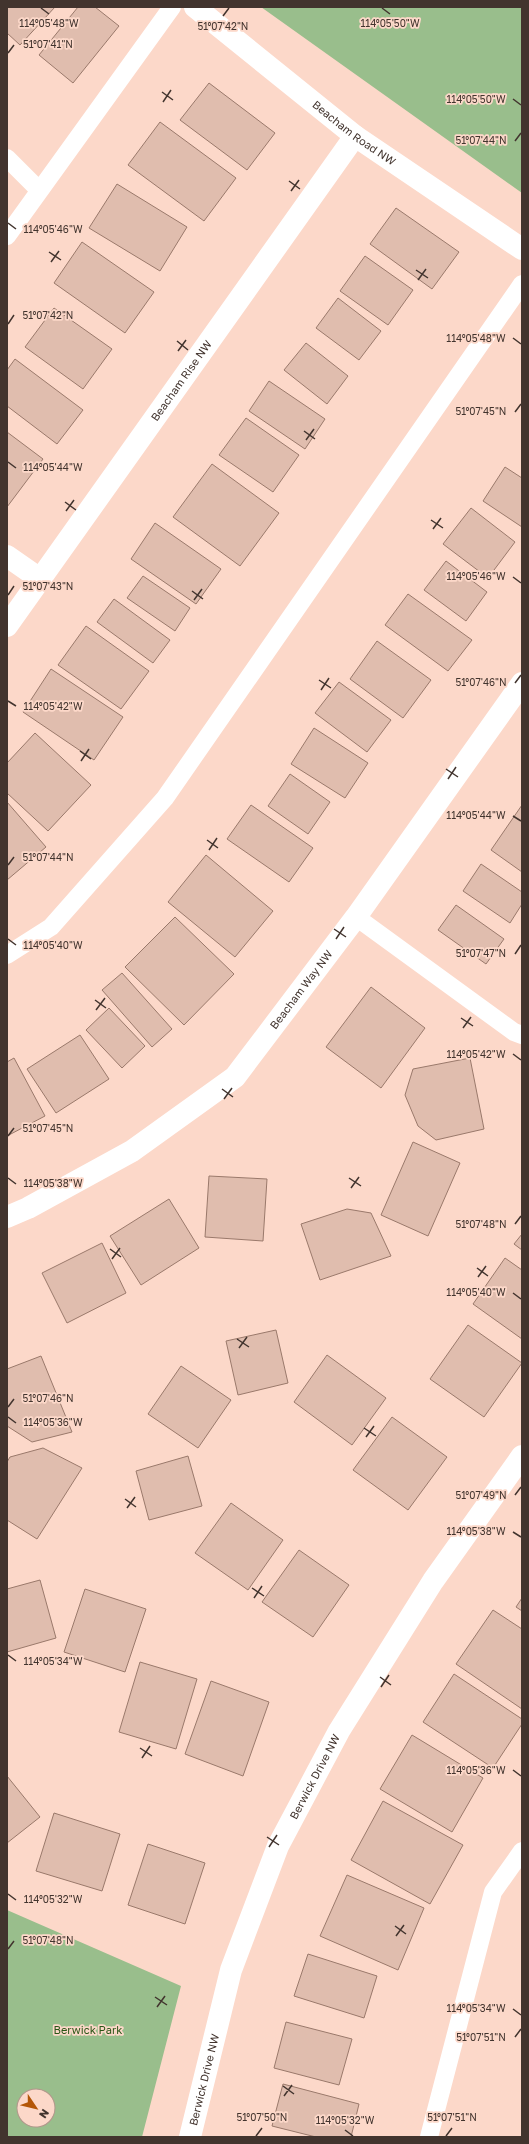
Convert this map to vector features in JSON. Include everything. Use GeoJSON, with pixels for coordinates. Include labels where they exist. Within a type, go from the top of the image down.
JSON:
{"type":"FeatureCollection","features":[{"type":"Feature","properties":{"kind":"street","name":"Beacham Road NW"},"geometry":{"type":"LineString","coordinates":[[194,7],[354,136],[522,249]]}},
{"type":"Feature","properties":{"kind":"street","name":"Beacham Rise NW"},"geometry":{"type":"LineString","coordinates":[[7,626],[354,136]]}},
{"type":"Feature","properties":{"kind":"street"},"geometry":{"type":"LineString","coordinates":[[7,556],[40,579]]}},
{"type":"Feature","properties":{"kind":"street","name":"Beacham Way NW"},"geometry":{"type":"LineString","coordinates":[[7,1217],[28,1208],[132,1151],[235,1077],[356,916],[522,682]]}},
{"type":"Feature","properties":{"kind":"street","name":"Berwick Drive NW"},"geometry":{"type":"LineString","coordinates":[[190,2137],[231,1970],[278,1846],[339,1731],[424,1594],[522,1456]]}},
{"type":"Feature","properties":{"kind":"lane"},"geometry":{"type":"LineString","coordinates":[[7,236],[172,7]]}},
{"type":"Feature","properties":{"kind":"lane"},"geometry":{"type":"LineString","coordinates":[[7,158],[39,190]]}},
{"type":"Feature","properties":{"kind":"lane"},"geometry":{"type":"LineString","coordinates":[[7,955],[51,928],[165,798],[522,284]]}},
{"type":"Feature","properties":{"kind":"lane"},"geometry":{"type":"LineString","coordinates":[[356,916],[514,1032],[522,1035]]}},
{"type":"Feature","properties":{"kind":"lane"},"geometry":{"type":"LineString","coordinates":[[429,2137],[493,1892],[522,1851]]}},
{"type":"Feature","properties":{"kind":"green space"},"geometry":{"type":"Polygon","coordinates":[[[261,7],[522,7],[522,193],[261,7]]]}},
{"type":"Feature","properties":{"kind":"green space","name":"Berwick Park"},"geometry":{"type":"Polygon","coordinates":[[[7,1910],[181,1986],[142,2137],[7,2137],[7,1910]]]}},
{"type":"Feature","properties":{"kind":"building"},"geometry":{"type":"Polygon","coordinates":[[[7,7],[55,7],[20,45],[7,33],[7,7]]]}},
{"type":"Feature","properties":{"kind":"building"},"geometry":{"type":"Polygon","coordinates":[[[78,7],[95,7],[119,26],[73,83],[39,55],[78,7]]]}},
{"type":"Feature","properties":{"kind":"building"},"geometry":{"type":"Polygon","coordinates":[[[209,83],[275,133],[247,170],[180,120],[209,83]]]}},
{"type":"Feature","properties":{"kind":"building"},"geometry":{"type":"Polygon","coordinates":[[[160,122],[236,178],[204,221],[128,165],[160,122]]]}},
{"type":"Feature","properties":{"kind":"building"},"geometry":{"type":"Polygon","coordinates":[[[117,184],[187,227],[160,271],[89,228],[117,184]]]}},
{"type":"Feature","properties":{"kind":"building"},"geometry":{"type":"Polygon","coordinates":[[[396,208],[459,252],[432,289],[370,244],[396,208]]]}},
{"type":"Feature","properties":{"kind":"building"},"geometry":{"type":"Polygon","coordinates":[[[82,242],[154,292],[125,333],[54,283],[82,242]]]}},
{"type":"Feature","properties":{"kind":"building"},"geometry":{"type":"Polygon","coordinates":[[[365,256],[413,290],[388,325],[340,291],[365,256]]]}},
{"type":"Feature","properties":{"kind":"building"},"geometry":{"type":"Polygon","coordinates":[[[338,298],[381,331],[359,360],[316,328],[338,298]]]}},
{"type":"Feature","properties":{"kind":"building"},"geometry":{"type":"Polygon","coordinates":[[[54,308],[112,349],[83,389],[25,347],[54,308]]]}},
{"type":"Feature","properties":{"kind":"building"},"geometry":{"type":"Polygon","coordinates":[[[306,343],[348,376],[327,404],[284,370],[306,343]]]}},
{"type":"Feature","properties":{"kind":"building"},"geometry":{"type":"Polygon","coordinates":[[[15,359],[83,410],[57,444],[7,406],[7,370],[15,359]]]}},
{"type":"Feature","properties":{"kind":"building"},"geometry":{"type":"Polygon","coordinates":[[[269,381],[325,419],[305,449],[249,411],[269,381]]]}},
{"type":"Feature","properties":{"kind":"building"},"geometry":{"type":"Polygon","coordinates":[[[246,418],[299,455],[273,492],[219,455],[246,418]]]}},
{"type":"Feature","properties":{"kind":"building"},"geometry":{"type":"Polygon","coordinates":[[[7,432],[43,459],[7,507],[7,432]]]}},
{"type":"Feature","properties":{"kind":"building"},"geometry":{"type":"Polygon","coordinates":[[[212,464],[279,513],[240,566],[173,517],[212,464]]]}},
{"type":"Feature","properties":{"kind":"building"},"geometry":{"type":"Polygon","coordinates":[[[505,467],[522,478],[522,527],[483,501],[505,467]]]}},
{"type":"Feature","properties":{"kind":"building"},"geometry":{"type":"Polygon","coordinates":[[[471,508],[515,542],[488,578],[443,544],[471,508]]]}},
{"type":"Feature","properties":{"kind":"building"},"geometry":{"type":"Polygon","coordinates":[[[155,523],[221,569],[196,604],[131,559],[155,523]]]}},
{"type":"Feature","properties":{"kind":"building"},"geometry":{"type":"Polygon","coordinates":[[[446,561],[487,592],[466,621],[424,590],[446,561]]]}},
{"type":"Feature","properties":{"kind":"building"},"geometry":{"type":"Polygon","coordinates":[[[143,576],[190,608],[175,631],[127,598],[143,576]]]}},
{"type":"Feature","properties":{"kind":"building"},"geometry":{"type":"Polygon","coordinates":[[[408,594],[472,640],[448,671],[385,625],[408,594]]]}},
{"type":"Feature","properties":{"kind":"building"},"geometry":{"type":"Polygon","coordinates":[[[114,599],[170,640],[153,663],[97,622],[114,599]]]}},
{"type":"Feature","properties":{"kind":"building"},"geometry":{"type":"Polygon","coordinates":[[[86,626],[149,671],[121,709],[58,665],[86,626]]]}},
{"type":"Feature","properties":{"kind":"building"},"geometry":{"type":"Polygon","coordinates":[[[377,641],[431,680],[403,718],[350,679],[377,641]]]}},
{"type":"Feature","properties":{"kind":"building"},"geometry":{"type":"Polygon","coordinates":[[[51,669],[123,717],[94,760],[23,712],[51,669]]]}},
{"type":"Feature","properties":{"kind":"building"},"geometry":{"type":"Polygon","coordinates":[[[339,682],[391,720],[367,752],[315,713],[339,682]]]}},
{"type":"Feature","properties":{"kind":"building"},"geometry":{"type":"Polygon","coordinates":[[[314,728],[368,763],[345,798],[291,764],[314,728]]]}},
{"type":"Feature","properties":{"kind":"building"},"geometry":{"type":"Polygon","coordinates":[[[35,733],[91,785],[48,831],[7,793],[7,763],[35,733]]]}},
{"type":"Feature","properties":{"kind":"building"},"geometry":{"type":"Polygon","coordinates":[[[290,774],[330,802],[308,834],[268,806],[290,774]]]}},
{"type":"Feature","properties":{"kind":"building"},"geometry":{"type":"Polygon","coordinates":[[[7,802],[46,847],[7,880],[7,802]]]}},
{"type":"Feature","properties":{"kind":"building"},"geometry":{"type":"Polygon","coordinates":[[[251,805],[313,848],[289,882],[227,839],[251,805]]]}},
{"type":"Feature","properties":{"kind":"building"},"geometry":{"type":"Polygon","coordinates":[[[522,805],[522,872],[491,850],[522,805]]]}},
{"type":"Feature","properties":{"kind":"building"},"geometry":{"type":"Polygon","coordinates":[[[206,855],[273,911],[235,957],[168,902],[206,855]]]}},
{"type":"Feature","properties":{"kind":"building"},"geometry":{"type":"Polygon","coordinates":[[[481,864],[522,892],[522,904],[510,923],[463,891],[481,864]]]}},
{"type":"Feature","properties":{"kind":"building"},"geometry":{"type":"Polygon","coordinates":[[[456,905],[504,939],[486,964],[438,930],[456,905]]]}},
{"type":"Feature","properties":{"kind":"building"},"geometry":{"type":"Polygon","coordinates":[[[175,917],[234,974],[184,1025],[125,967],[175,917]]]}},
{"type":"Feature","properties":{"kind":"building"},"geometry":{"type":"Polygon","coordinates":[[[122,973],[172,1029],[152,1047],[102,990],[122,973]]]}},
{"type":"Feature","properties":{"kind":"building"},"geometry":{"type":"Polygon","coordinates":[[[371,987],[425,1028],[381,1088],[326,1047],[371,987]]]}},
{"type":"Feature","properties":{"kind":"building"},"geometry":{"type":"Polygon","coordinates":[[[109,1008],[145,1046],[122,1068],[86,1030],[109,1008]]]}},
{"type":"Feature","properties":{"kind":"building"},"geometry":{"type":"Polygon","coordinates":[[[80,1035],[109,1079],[56,1113],[27,1069],[80,1035]]]}},
{"type":"Feature","properties":{"kind":"building"},"geometry":{"type":"Polygon","coordinates":[[[14,1058],[45,1116],[7,1136],[7,1062],[14,1058]]]}},
{"type":"Feature","properties":{"kind":"building"},"geometry":{"type":"Polygon","coordinates":[[[470,1058],[484,1129],[436,1140],[418,1126],[405,1095],[413,1069],[470,1058]]]}},
{"type":"Feature","properties":{"kind":"building"},"geometry":{"type":"Polygon","coordinates":[[[413,1142],[460,1163],[428,1236],[381,1215],[413,1142]]]}},
{"type":"Feature","properties":{"kind":"building"},"geometry":{"type":"Polygon","coordinates":[[[209,1176],[267,1179],[263,1241],[205,1237],[209,1176]]]}},
{"type":"Feature","properties":{"kind":"building"},"geometry":{"type":"Polygon","coordinates":[[[169,1199],[199,1248],[141,1285],[110,1236],[169,1199]]]}},
{"type":"Feature","properties":{"kind":"building"},"geometry":{"type":"Polygon","coordinates":[[[347,1209],[371,1213],[391,1256],[320,1280],[301,1224],[347,1209]]]}},
{"type":"Feature","properties":{"kind":"building"},"geometry":{"type":"Polygon","coordinates":[[[522,1234],[522,1250],[514,1244],[522,1234]]]}},
{"type":"Feature","properties":{"kind":"building"},"geometry":{"type":"Polygon","coordinates":[[[102,1243],[126,1293],[67,1323],[42,1273],[102,1243]]]}},
{"type":"Feature","properties":{"kind":"building"},"geometry":{"type":"Polygon","coordinates":[[[505,1258],[522,1270],[522,1339],[473,1304],[505,1258]]]}},
{"type":"Feature","properties":{"kind":"building"},"geometry":{"type":"Polygon","coordinates":[[[468,1325],[522,1363],[484,1417],[430,1379],[468,1325]]]}},
{"type":"Feature","properties":{"kind":"building"},"geometry":{"type":"Polygon","coordinates":[[[276,1330],[288,1383],[238,1395],[226,1341],[276,1330]]]}},
{"type":"Feature","properties":{"kind":"building"},"geometry":{"type":"Polygon","coordinates":[[[327,1355],[386,1398],[352,1445],[294,1402],[327,1355]]]}},
{"type":"Feature","properties":{"kind":"building"},"geometry":{"type":"Polygon","coordinates":[[[41,1356],[72,1432],[32,1442],[7,1426],[7,1369],[41,1356]]]}},
{"type":"Feature","properties":{"kind":"building"},"geometry":{"type":"Polygon","coordinates":[[[181,1366],[231,1400],[198,1448],[148,1414],[181,1366]]]}},
{"type":"Feature","properties":{"kind":"building"},"geometry":{"type":"Polygon","coordinates":[[[392,1417],[447,1457],[408,1510],[353,1470],[392,1417]]]}},
{"type":"Feature","properties":{"kind":"building"},"geometry":{"type":"Polygon","coordinates":[[[43,1448],[82,1468],[37,1539],[7,1520],[7,1462],[10,1457],[43,1448]]]}},
{"type":"Feature","properties":{"kind":"building"},"geometry":{"type":"Polygon","coordinates":[[[188,1456],[202,1506],[149,1520],[136,1471],[188,1456]]]}},
{"type":"Feature","properties":{"kind":"building"},"geometry":{"type":"Polygon","coordinates":[[[231,1503],[283,1540],[248,1590],[195,1553],[231,1503]]]}},
{"type":"Feature","properties":{"kind":"building"},"geometry":{"type":"Polygon","coordinates":[[[299,1550],[349,1585],[313,1637],[262,1602],[299,1550]]]}},
{"type":"Feature","properties":{"kind":"building"},"geometry":{"type":"Polygon","coordinates":[[[40,1580],[56,1638],[7,1652],[7,1589],[40,1580]]]}},
{"type":"Feature","properties":{"kind":"building"},"geometry":{"type":"Polygon","coordinates":[[[85,1589],[146,1609],[125,1672],[64,1652],[85,1589]]]}},
{"type":"Feature","properties":{"kind":"building"},"geometry":{"type":"Polygon","coordinates":[[[522,1598],[522,1611],[516,1607],[522,1598]]]}},
{"type":"Feature","properties":{"kind":"building"},"geometry":{"type":"Polygon","coordinates":[[[493,1610],[522,1629],[522,1709],[456,1664],[493,1610]]]}},
{"type":"Feature","properties":{"kind":"building"},"geometry":{"type":"Polygon","coordinates":[[[140,1662],[197,1679],[176,1749],[119,1732],[140,1662]]]}},
{"type":"Feature","properties":{"kind":"building"},"geometry":{"type":"Polygon","coordinates":[[[454,1674],[522,1719],[522,1724],[493,1768],[423,1722],[454,1674]]]}},
{"type":"Feature","properties":{"kind":"building"},"geometry":{"type":"Polygon","coordinates":[[[211,1681],[269,1702],[243,1776],[185,1754],[211,1681]]]}},
{"type":"Feature","properties":{"kind":"building"},"geometry":{"type":"Polygon","coordinates":[[[412,1735],[483,1778],[452,1832],[380,1789],[412,1735]]]}},
{"type":"Feature","properties":{"kind":"building"},"geometry":{"type":"Polygon","coordinates":[[[7,1776],[40,1817],[7,1843],[7,1776]]]}},
{"type":"Feature","properties":{"kind":"building"},"geometry":{"type":"Polygon","coordinates":[[[383,1801],[463,1845],[430,1904],[351,1860],[383,1801]]]}},
{"type":"Feature","properties":{"kind":"building"},"geometry":{"type":"Polygon","coordinates":[[[54,1813],[120,1834],[102,1891],[36,1871],[54,1813]]]}},
{"type":"Feature","properties":{"kind":"building"},"geometry":{"type":"Polygon","coordinates":[[[148,1844],[205,1863],[185,1924],[128,1905],[148,1844]]]}},
{"type":"Feature","properties":{"kind":"building"},"geometry":{"type":"Polygon","coordinates":[[[347,1875],[424,1908],[398,1970],[320,1936],[347,1875]]]}},
{"type":"Feature","properties":{"kind":"building"},"geometry":{"type":"Polygon","coordinates":[[[308,1954],[377,1976],[364,2018],[294,1996],[308,1954]]]}},
{"type":"Feature","properties":{"kind":"building"},"geometry":{"type":"Polygon","coordinates":[[[286,2022],[352,2039],[339,2085],[274,2068],[286,2022]]]}},
{"type":"Feature","properties":{"kind":"building"},"geometry":{"type":"Polygon","coordinates":[[[283,2084],[359,2104],[351,2137],[316,2137],[272,2126],[283,2084]]]}}]}
